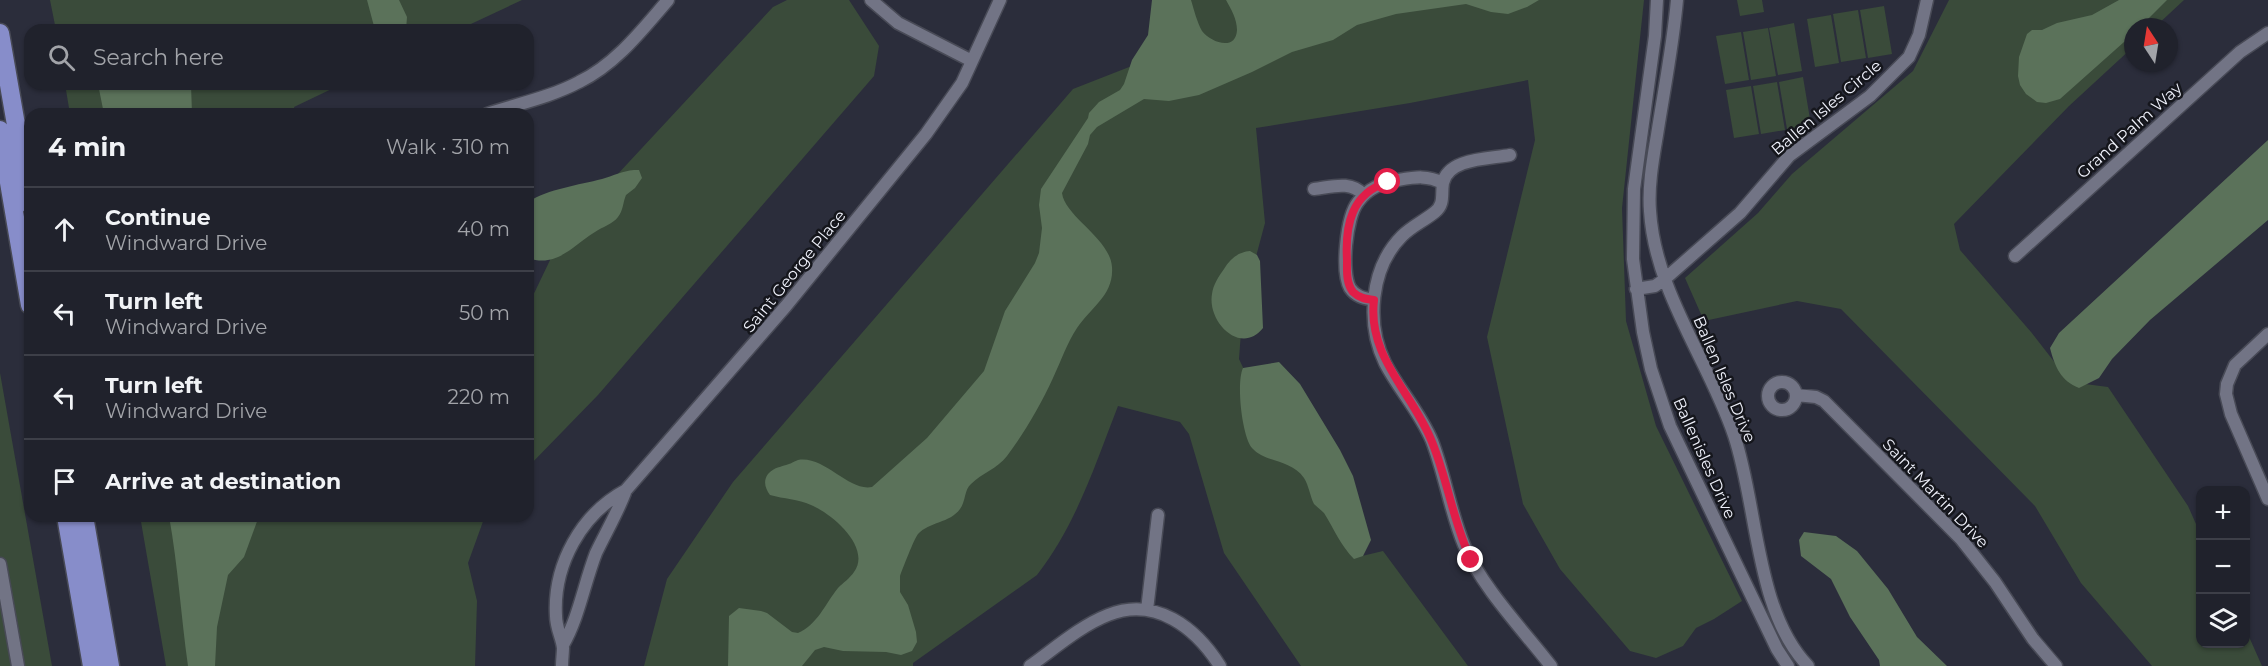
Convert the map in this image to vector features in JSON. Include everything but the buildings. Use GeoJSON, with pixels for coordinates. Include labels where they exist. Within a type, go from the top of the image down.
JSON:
{"type":"FeatureCollection","features":[{"type":"Feature","properties":{"kind":"highway"},"geometry":{"type":"LineString","coordinates":[[0,33],[24,171]]}},
{"type":"Feature","properties":{"kind":"highway"},"geometry":{"type":"LineString","coordinates":[[0,130],[24,270]]}},
{"type":"Feature","properties":{"kind":"highway"},"geometry":{"type":"LineString","coordinates":[[67,522],[92,666]]}},
{"type":"Feature","properties":{"kind":"highway"},"geometry":{"type":"LineString","coordinates":[[85,522],[110,666]]}},
{"type":"Feature","properties":{"kind":"street"},"geometry":{"type":"LineString","coordinates":[[506,108],[563,90],[592,75],[630,43],[668,0]]}},
{"type":"Feature","properties":{"kind":"street"},"geometry":{"type":"LineString","coordinates":[[871,0],[898,23],[972,62]]}},
{"type":"Feature","properties":{"kind":"street","name":"Saint George Place"},"geometry":{"type":"LineString","coordinates":[[563,645],[558,635],[555,602],[557,585],[568,553],[591,518],[608,501],[626,490],[730,373],[926,134],[962,83],[1000,0]]}},
{"type":"Feature","properties":{"kind":"street","name":"Ballenisles Drive"},"geometry":{"type":"LineString","coordinates":[[1657,0],[1655,36],[1634,189],[1633,259],[1636,289],[1651,369],[1670,426],[1768,630],[1797,664]]}},
{"type":"Feature","properties":{"kind":"street","name":"Ballen Isles Drive"},"geometry":{"type":"LineString","coordinates":[[1677,0],[1651,178],[1650,211],[1654,237],[1671,294],[1734,435],[1768,592],[1797,664]]}},
{"type":"Feature","properties":{"kind":"street","name":"Ballen Isles Circle"},"geometry":{"type":"LineString","coordinates":[[1636,289],[1655,286],[1666,278],[1740,213],[1788,156],[1869,96],[1910,57],[1920,35],[1927,0]]}},
{"type":"Feature","properties":{"kind":"street","name":"Grand Palm Way"},"geometry":{"type":"LineString","coordinates":[[2015,256],[2240,52],[2268,33]]}},
{"type":"Feature","properties":{"kind":"street"},"geometry":{"type":"LineString","coordinates":[[1510,155],[1454,167],[1448,171],[1443,183],[1443,200],[1440,207],[1410,227],[1387,256],[1376,285],[1373,315],[1379,346],[1392,375],[1427,430],[1443,471],[1464,546],[1484,579],[1551,666]]}},
{"type":"Feature","properties":{"kind":"street"},"geometry":{"type":"LineString","coordinates":[[1374,300],[1356,295],[1348,283],[1346,239],[1349,219],[1354,207],[1364,195],[1382,184],[1416,177],[1430,177],[1443,183]]}},
{"type":"Feature","properties":{"kind":"street"},"geometry":{"type":"LineString","coordinates":[[1314,189],[1346,184],[1353,186],[1364,195]]}},
{"type":"Feature","properties":{"kind":"street"},"geometry":{"type":"LineString","coordinates":[[2268,334],[2235,365],[2227,384],[2226,394],[2231,414],[2268,499]]}},
{"type":"Feature","properties":{"kind":"street","name":"Saint Martin Drive"},"geometry":{"type":"LineString","coordinates":[[1796,395],[1816,397],[1824,401],[1960,539],[1995,582],[2033,639],[2056,666]]}},
{"type":"Feature","properties":{"kind":"street","name":"Saint George Place"},"geometry":{"type":"LineString","coordinates":[[562,666],[563,645],[574,627],[587,577],[626,490]]}},
{"type":"Feature","properties":{"kind":"street"},"geometry":{"type":"LineString","coordinates":[[1147,610],[1158,515]]}},
{"type":"Feature","properties":{"kind":"street"},"geometry":{"type":"LineString","coordinates":[[0,564],[18,666]]}},
{"type":"Feature","properties":{"kind":"street"},"geometry":{"type":"LineString","coordinates":[[1030,666],[1072,636],[1107,615],[1133,610],[1147,610],[1166,615],[1186,626],[1208,648],[1220,666]]}},
{"type":"Feature","properties":{"kind":"shaded area"},"geometry":{"type":"Polygon","coordinates":[[[50,0],[522,0],[471,24],[55,24],[50,0]]]}},
{"type":"Feature","properties":{"kind":"shaded area"},"geometry":{"type":"Polygon","coordinates":[[[367,0],[399,0],[407,17],[406,24],[373,24],[367,0]]]}},
{"type":"Feature","properties":{"kind":"shaded area"},"geometry":{"type":"Polygon","coordinates":[[[787,0],[849,0],[879,46],[874,76],[598,395],[534,461],[534,293],[563,233],[773,7],[787,0]]]}},
{"type":"Feature","properties":{"kind":"shaded area"},"geometry":{"type":"Polygon","coordinates":[[[1152,0],[1191,0],[1202,31],[1211,39],[1228,43],[1236,37],[1237,26],[1226,0],[1539,0],[1508,14],[1491,12],[1466,4],[1396,14],[1357,25],[1333,40],[1292,52],[1199,95],[1169,101],[1144,99],[1097,127],[1090,135],[1088,144],[1062,193],[1071,211],[1104,247],[1112,267],[1112,277],[1105,293],[1073,334],[1038,408],[1007,456],[969,486],[962,506],[956,514],[928,527],[916,537],[900,576],[900,592],[908,605],[916,632],[917,642],[912,651],[901,655],[886,652],[843,651],[824,647],[815,650],[802,666],[728,666],[729,616],[739,608],[767,613],[792,632],[798,633],[816,619],[838,588],[854,572],[858,562],[858,552],[854,542],[838,523],[811,505],[770,495],[765,484],[768,474],[797,460],[808,460],[854,484],[872,487],[927,438],[984,371],[1005,311],[1039,253],[1042,228],[1039,205],[1041,189],[1088,118],[1089,113],[1099,102],[1120,90],[1124,84],[1132,60],[1148,35],[1152,0]]]}},
{"type":"Feature","properties":{"kind":"shaded area"},"geometry":{"type":"Polygon","coordinates":[[[1165,0],[1644,0],[1622,208],[1626,321],[1656,426],[1742,601],[1696,628],[1683,646],[1656,658],[1630,651],[1560,569],[1523,504],[1487,337],[1535,140],[1528,80],[1410,103],[1256,128],[1265,223],[1243,305],[1239,359],[1277,439],[1362,556],[1383,551],[1468,666],[1301,666],[1224,553],[1189,434],[1180,422],[1118,406],[1074,515],[1051,556],[1037,575],[913,663],[913,666],[644,666],[667,579],[733,482],[1073,89],[1142,62],[1165,0]]]}},
{"type":"Feature","properties":{"kind":"shaded area"},"geometry":{"type":"Polygon","coordinates":[[[1737,0],[1762,0],[1764,12],[1740,16],[1737,0]]]}},
{"type":"Feature","properties":{"kind":"shaded area"},"geometry":{"type":"Polygon","coordinates":[[[1949,0],[2184,0],[2165,18],[2124,18],[2124,55],[2069,106],[1954,224],[1960,250],[2031,332],[2070,382],[2108,387],[2188,506],[2196,524],[2196,648],[2250,648],[2250,639],[2262,666],[2152,666],[2081,583],[2035,506],[1841,309],[1797,301],[1704,321],[1685,278],[1758,213],[1792,174],[1913,71],[1949,0]]]}},
{"type":"Feature","properties":{"kind":"shaded area"},"geometry":{"type":"Polygon","coordinates":[[[2119,0],[2167,0],[2149,18],[2124,18],[2124,42],[2060,99],[2046,103],[2037,102],[2026,94],[2020,85],[2018,76],[2019,57],[2027,34],[2032,30],[2042,30],[2057,23],[2092,15],[2119,0]]]}},
{"type":"Feature","properties":{"kind":"shaded area"},"geometry":{"type":"Polygon","coordinates":[[[1884,6],[1892,54],[1868,58],[1860,10],[1884,6]]]}},
{"type":"Feature","properties":{"kind":"shaded area"},"geometry":{"type":"Polygon","coordinates":[[[1858,10],[1866,58],[1841,62],[1833,14],[1858,10]]]}},
{"type":"Feature","properties":{"kind":"shaded area"},"geometry":{"type":"Polygon","coordinates":[[[1831,15],[1839,63],[1815,67],[1807,19],[1831,15]]]}},
{"type":"Feature","properties":{"kind":"shaded area"},"geometry":{"type":"Polygon","coordinates":[[[1794,23],[1802,71],[1778,75],[1769,28],[1794,23]]]}},
{"type":"Feature","properties":{"kind":"shaded area"},"geometry":{"type":"Polygon","coordinates":[[[1768,28],[1776,76],[1751,80],[1743,32],[1768,28]]]}},
{"type":"Feature","properties":{"kind":"shaded area"},"geometry":{"type":"Polygon","coordinates":[[[1741,32],[1749,80],[1725,84],[1716,36],[1741,32]]]}},
{"type":"Feature","properties":{"kind":"shaded area"},"geometry":{"type":"Polygon","coordinates":[[[1803,77],[1811,125],[1787,129],[1779,82],[1803,77]]]}},
{"type":"Feature","properties":{"kind":"shaded area"},"geometry":{"type":"Polygon","coordinates":[[[1777,82],[1785,130],[1761,134],[1753,86],[1777,82]]]}},
{"type":"Feature","properties":{"kind":"shaded area"},"geometry":{"type":"Polygon","coordinates":[[[1751,86],[1759,134],[1734,138],[1726,90],[1751,86]]]}},
{"type":"Feature","properties":{"kind":"shaded area"},"geometry":{"type":"Polygon","coordinates":[[[66,90],[329,90],[294,108],[69,108],[66,90]]]}},
{"type":"Feature","properties":{"kind":"shaded area"},"geometry":{"type":"Polygon","coordinates":[[[99,90],[191,90],[192,108],[103,108],[99,90]]]}},
{"type":"Feature","properties":{"kind":"shaded area"},"geometry":{"type":"Polygon","coordinates":[[[2268,140],[2268,220],[2150,320],[2112,359],[2099,378],[2079,388],[2063,377],[2050,348],[2059,333],[2268,140]]]}},
{"type":"Feature","properties":{"kind":"shaded area"},"geometry":{"type":"Polygon","coordinates":[[[639,170],[642,178],[626,195],[621,212],[613,222],[556,258],[534,259],[534,199],[625,171],[639,170]]]}},
{"type":"Feature","properties":{"kind":"shaded area"},"geometry":{"type":"Polygon","coordinates":[[[1250,251],[1257,255],[1260,261],[1263,328],[1254,336],[1245,338],[1236,337],[1227,332],[1220,324],[1212,305],[1212,294],[1216,281],[1229,262],[1238,254],[1250,251]]]}},
{"type":"Feature","properties":{"kind":"shaded area"},"geometry":{"type":"Polygon","coordinates":[[[1279,362],[1300,384],[1353,476],[1371,540],[1363,556],[1354,559],[1345,549],[1324,513],[1314,504],[1306,481],[1299,472],[1257,453],[1248,442],[1240,397],[1243,368],[1279,362]]]}},
{"type":"Feature","properties":{"kind":"shaded area"},"geometry":{"type":"Polygon","coordinates":[[[0,373],[24,508],[24,522],[26,522],[52,666],[0,666],[0,373]]]}},
{"type":"Feature","properties":{"kind":"shaded area"},"geometry":{"type":"Polygon","coordinates":[[[141,522],[483,522],[468,563],[477,601],[475,666],[166,666],[141,522]]]}},
{"type":"Feature","properties":{"kind":"shaded area"},"geometry":{"type":"Polygon","coordinates":[[[170,522],[257,522],[244,557],[228,575],[217,627],[215,666],[188,666],[170,522]]]}},
{"type":"Feature","properties":{"kind":"shaded area"},"geometry":{"type":"Polygon","coordinates":[[[1804,532],[1836,536],[1857,551],[1888,589],[1917,637],[1947,666],[1880,666],[1879,660],[1850,617],[1831,579],[1801,556],[1799,540],[1804,532]]]}},
{"type":"Feature","properties":{"kind":"route"},"geometry":{"type":"LineString","coordinates":[[1388,182],[1364,195],[1351,213],[1346,239],[1348,283],[1356,295],[1374,300],[1375,331],[1384,362],[1427,430],[1443,471],[1456,524],[1471,560]]}}]}
